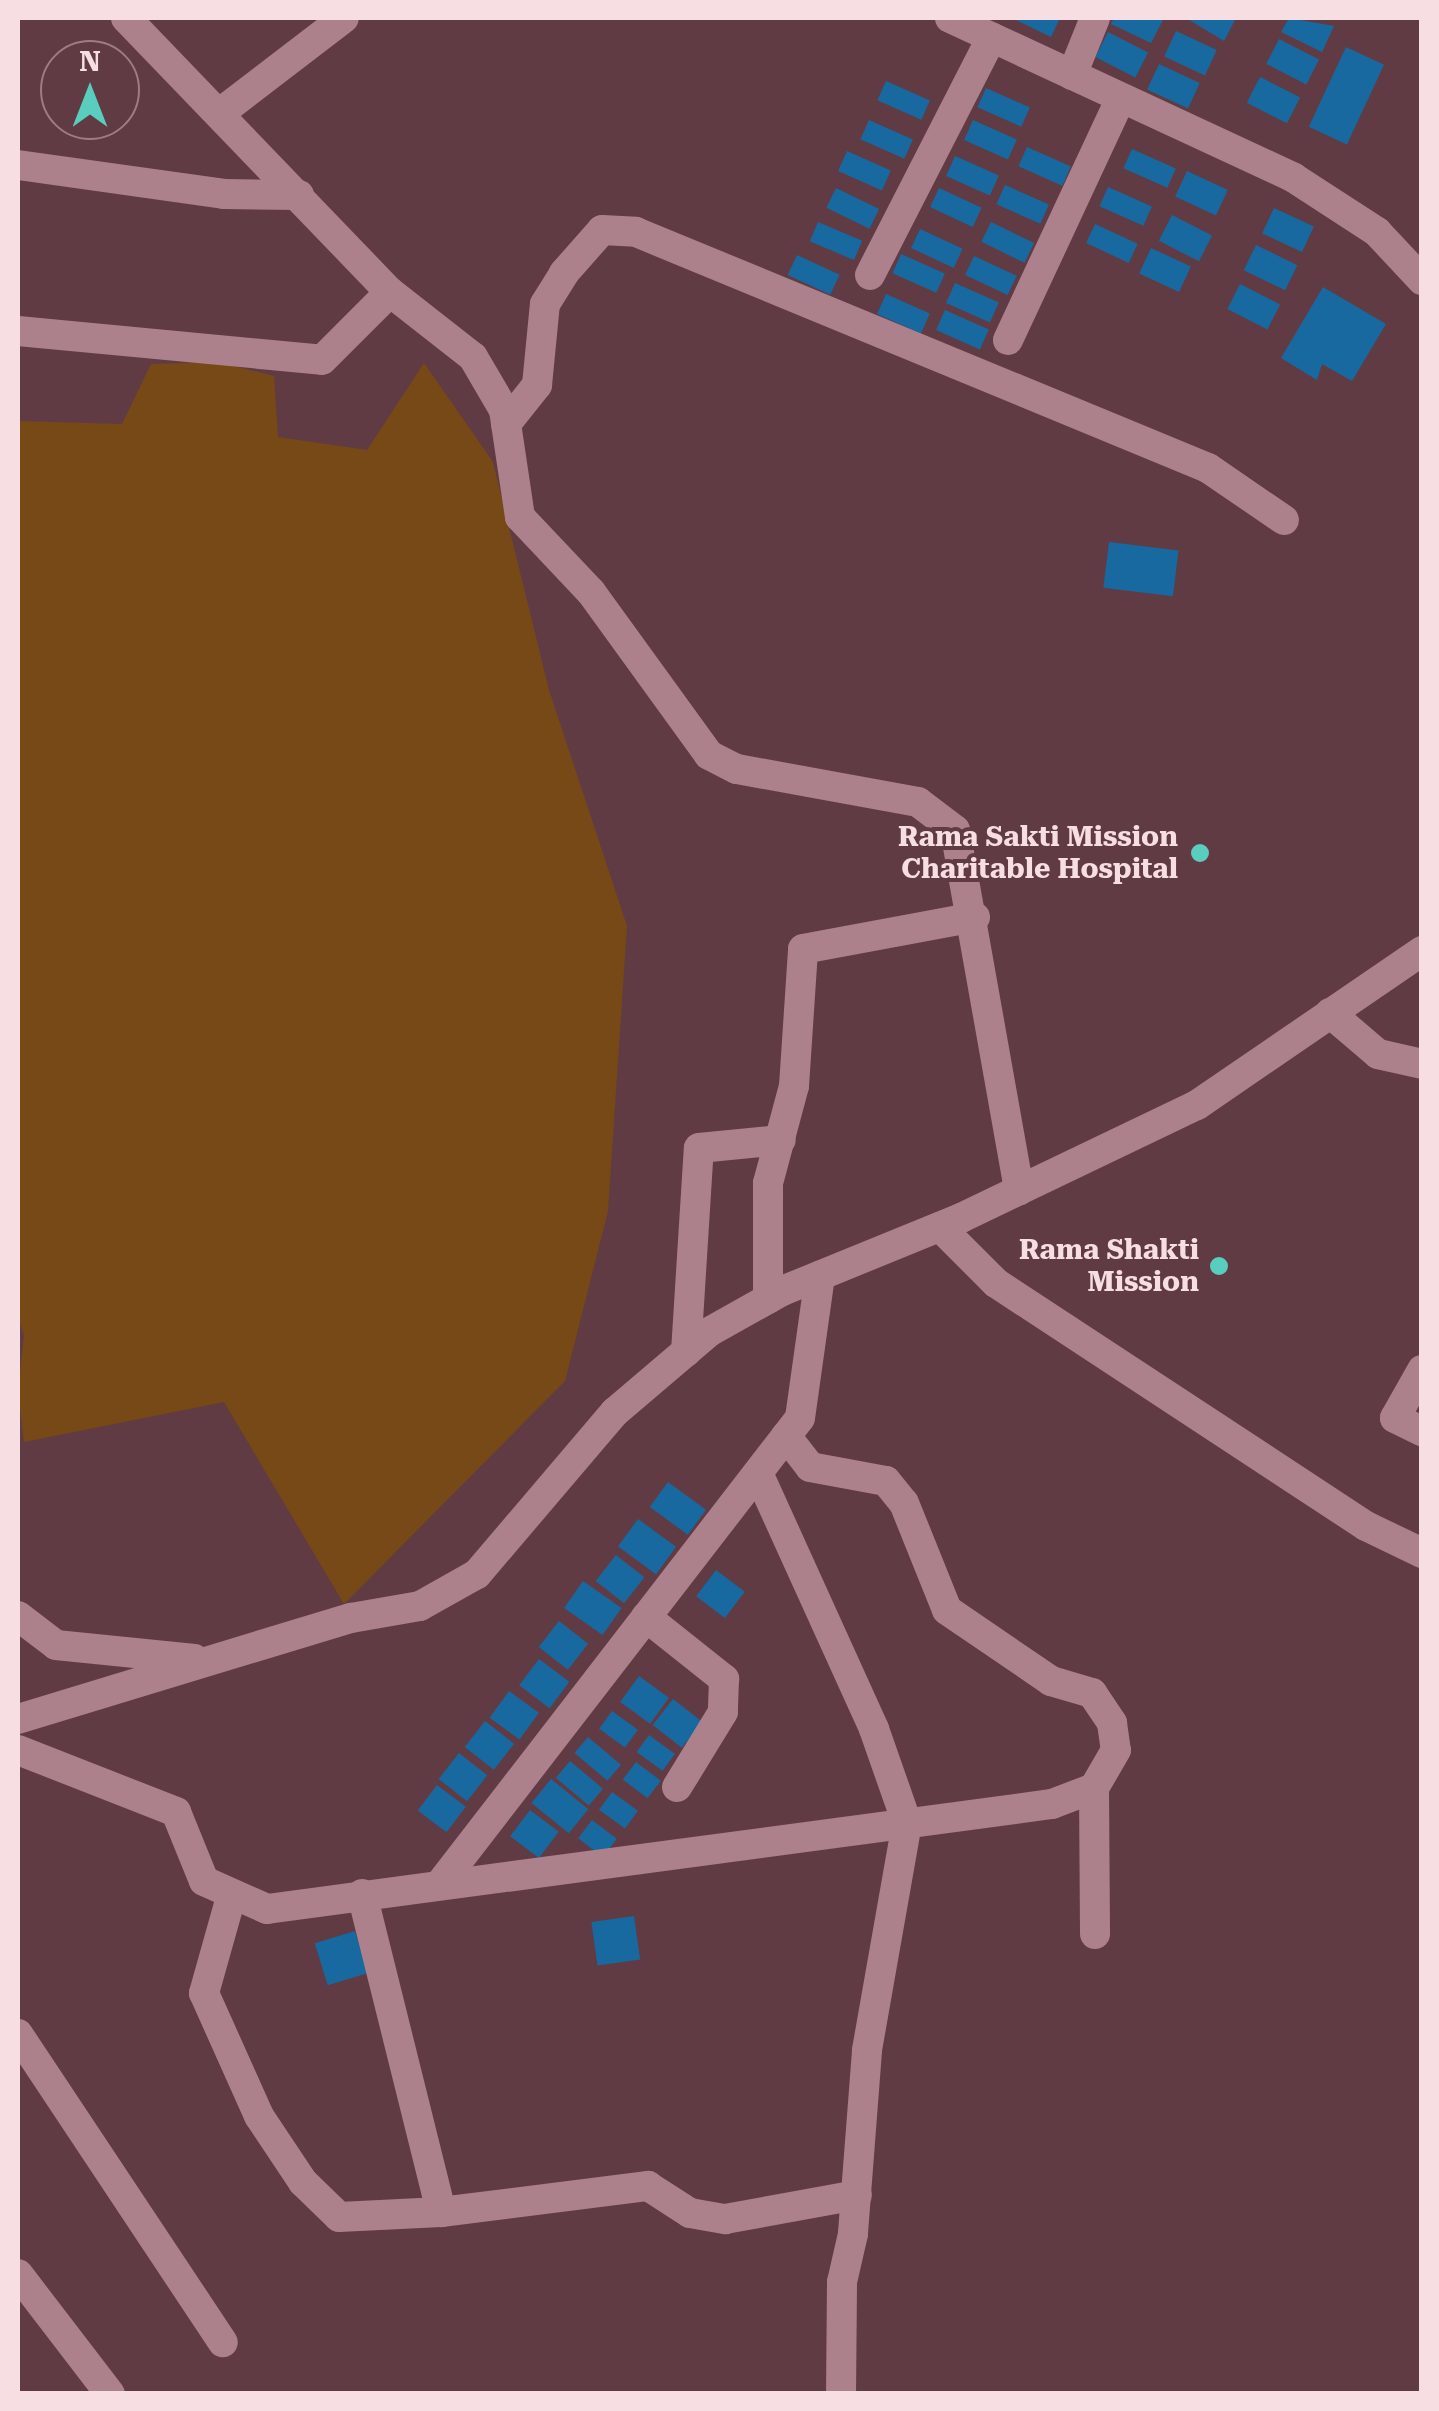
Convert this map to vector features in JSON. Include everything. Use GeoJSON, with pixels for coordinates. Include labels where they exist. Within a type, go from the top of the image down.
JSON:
{"type":"FeatureCollection","features":[{"type":"Feature","properties":{"kind":"street"},"geometry":{"type":"LineString","coordinates":[[126,18],[390,292],[473,357],[506,424],[520,517],[591,592],[709,755],[737,770],[918,802],[955,830],[975,917],[1019,1190]]}},
{"type":"Feature","properties":{"kind":"street"},"geometry":{"type":"LineString","coordinates":[[220,113],[344,18]]}},
{"type":"Feature","properties":{"kind":"street"},"geometry":{"type":"LineString","coordinates":[[950,18],[1294,178],[1378,232],[1422,280]]}},
{"type":"Feature","properties":{"kind":"street"},"geometry":{"type":"LineString","coordinates":[[1072,75],[1095,18]]}},
{"type":"Feature","properties":{"kind":"street"},"geometry":{"type":"LineString","coordinates":[[870,275],[992,37]]}},
{"type":"Feature","properties":{"kind":"street"},"geometry":{"type":"LineString","coordinates":[[1008,340],[1121,98]]}},
{"type":"Feature","properties":{"kind":"street"},"geometry":{"type":"LineString","coordinates":[[18,165],[224,194],[299,194]]}},
{"type":"Feature","properties":{"kind":"street"},"geometry":{"type":"LineString","coordinates":[[506,424],[537,385],[546,304],[564,273],[602,230],[636,232],[1208,468],[1284,520]]}},
{"type":"Feature","properties":{"kind":"street"},"geometry":{"type":"LineString","coordinates":[[18,331],[322,360],[390,292]]}},
{"type":"Feature","properties":{"kind":"street"},"geometry":{"type":"LineString","coordinates":[[768,1299],[768,1184],[794,1086],[802,949],[975,917]]}},
{"type":"Feature","properties":{"kind":"street"},"geometry":{"type":"LineString","coordinates":[[18,1719],[214,1660],[420,1606],[477,1574],[615,1412],[686,1352],[768,1299],[940,1227],[1197,1105],[1422,951]]}},
{"type":"Feature","properties":{"kind":"street"},"geometry":{"type":"LineString","coordinates":[[1330,1013],[1378,1054],[1422,1064]]}},
{"type":"Feature","properties":{"kind":"street"},"geometry":{"type":"LineString","coordinates":[[686,1352],[687,1247],[700,1148],[780,1140]]}},
{"type":"Feature","properties":{"kind":"street"},"geometry":{"type":"LineString","coordinates":[[940,1227],[996,1283],[1366,1526],[1422,1553]]}},
{"type":"Feature","properties":{"kind":"street"},"geometry":{"type":"LineString","coordinates":[[441,1883],[800,1418],[820,1276]]}},
{"type":"Feature","properties":{"kind":"street"},"geometry":{"type":"LineString","coordinates":[[1422,1370],[1394,1418],[1422,1431]]}},
{"type":"Feature","properties":{"kind":"street"},"geometry":{"type":"LineString","coordinates":[[786,1436],[810,1467],[886,1481],[904,1503],[947,1610],[1051,1681],[1092,1693],[1112,1724],[1116,1750],[1094,1788],[1095,1934]]}},
{"type":"Feature","properties":{"kind":"street"},"geometry":{"type":"LineString","coordinates":[[758,1473],[874,1729],[907,1823],[866,2051],[857,2195],[842,2282],[841,2394]]}},
{"type":"Feature","properties":{"kind":"street"},"geometry":{"type":"LineString","coordinates":[[18,1616],[56,1645],[214,1660]]}},
{"type":"Feature","properties":{"kind":"street"},"geometry":{"type":"LineString","coordinates":[[646,1617],[724,1679],[722,1712],[677,1787]]}},
{"type":"Feature","properties":{"kind":"street"},"geometry":{"type":"LineString","coordinates":[[18,1750],[176,1812],[204,1881],[231,1898],[268,1910],[441,1883],[1052,1804],[1094,1788]]}},
{"type":"Feature","properties":{"kind":"street"},"geometry":{"type":"LineString","coordinates":[[362,1894],[441,2212]]}},
{"type":"Feature","properties":{"kind":"street"},"geometry":{"type":"LineString","coordinates":[[231,1898],[204,1992],[287,2158],[339,2217],[441,2212],[648,2186],[690,2212],[725,2219],[857,2195]]}},
{"type":"Feature","properties":{"kind":"street"},"geometry":{"type":"LineString","coordinates":[[18,2034],[223,2342]]}},
{"type":"Feature","properties":{"kind":"street"},"geometry":{"type":"LineString","coordinates":[[18,2274],[110,2394]]}},
{"type":"Feature","properties":{"kind":"shaded area"},"geometry":{"type":"Polygon","coordinates":[[[217,362],[274,376],[278,437],[367,450],[424,363],[493,462],[549,690],[627,926],[608,1211],[565,1381],[344,1604],[224,1402],[24,1442],[18,1391],[24,1335],[18,1317],[18,421],[122,424],[151,364],[217,362]]]}},
{"type":"Feature","properties":{"kind":"building"},"geometry":{"type":"Polygon","coordinates":[[[1012,18],[1060,18],[1051,37],[1012,18]]]}},
{"type":"Feature","properties":{"kind":"building"},"geometry":{"type":"Polygon","coordinates":[[[1114,18],[1164,18],[1151,43],[1111,24],[1114,18]]]}},
{"type":"Feature","properties":{"kind":"building"},"geometry":{"type":"Polygon","coordinates":[[[1186,18],[1236,18],[1224,41],[1186,18]]]}},
{"type":"Feature","properties":{"kind":"building"},"geometry":{"type":"Polygon","coordinates":[[[1289,18],[1334,26],[1322,52],[1281,32],[1289,18]]]}},
{"type":"Feature","properties":{"kind":"building"},"geometry":{"type":"Polygon","coordinates":[[[1176,31],[1217,50],[1205,75],[1164,56],[1176,31]]]}},
{"type":"Feature","properties":{"kind":"building"},"geometry":{"type":"Polygon","coordinates":[[[1108,32],[1148,52],[1135,77],[1095,57],[1108,32]]]}},
{"type":"Feature","properties":{"kind":"building"},"geometry":{"type":"Polygon","coordinates":[[[1279,39],[1319,59],[1306,84],[1266,64],[1279,39]]]}},
{"type":"Feature","properties":{"kind":"building"},"geometry":{"type":"Polygon","coordinates":[[[1346,47],[1384,65],[1347,145],[1309,127],[1346,47]]]}},
{"type":"Feature","properties":{"kind":"building"},"geometry":{"type":"Polygon","coordinates":[[[1159,64],[1200,83],[1188,108],[1147,89],[1159,64]]]}},
{"type":"Feature","properties":{"kind":"building"},"geometry":{"type":"Polygon","coordinates":[[[1260,77],[1300,97],[1287,123],[1247,103],[1260,77]]]}},
{"type":"Feature","properties":{"kind":"building"},"geometry":{"type":"Polygon","coordinates":[[[886,81],[930,101],[921,120],[877,100],[886,81]]]}},
{"type":"Feature","properties":{"kind":"building"},"geometry":{"type":"Polygon","coordinates":[[[986,88],[1030,108],[1021,127],[977,107],[986,88]]]}},
{"type":"Feature","properties":{"kind":"building"},"geometry":{"type":"Polygon","coordinates":[[[869,120],[913,140],[904,159],[860,139],[869,120]]]}},
{"type":"Feature","properties":{"kind":"building"},"geometry":{"type":"Polygon","coordinates":[[[973,120],[1017,140],[1008,160],[964,140],[973,120]]]}},
{"type":"Feature","properties":{"kind":"building"},"geometry":{"type":"Polygon","coordinates":[[[1027,147],[1071,167],[1062,186],[1018,166],[1027,147]]]}},
{"type":"Feature","properties":{"kind":"building"},"geometry":{"type":"Polygon","coordinates":[[[1132,149],[1176,169],[1167,188],[1123,168],[1132,149]]]}},
{"type":"Feature","properties":{"kind":"building"},"geometry":{"type":"Polygon","coordinates":[[[847,151],[891,171],[882,191],[838,171],[847,151]]]}},
{"type":"Feature","properties":{"kind":"building"},"geometry":{"type":"Polygon","coordinates":[[[955,156],[999,176],[990,196],[946,176],[955,156]]]}},
{"type":"Feature","properties":{"kind":"building"},"geometry":{"type":"Polygon","coordinates":[[[1187,171],[1228,190],[1216,215],[1175,196],[1187,171]]]}},
{"type":"Feature","properties":{"kind":"building"},"geometry":{"type":"Polygon","coordinates":[[[1005,185],[1049,205],[1040,224],[996,204],[1005,185]]]}},
{"type":"Feature","properties":{"kind":"building"},"geometry":{"type":"Polygon","coordinates":[[[1108,187],[1152,207],[1143,226],[1099,206],[1108,187]]]}},
{"type":"Feature","properties":{"kind":"building"},"geometry":{"type":"Polygon","coordinates":[[[836,188],[879,209],[869,229],[826,208],[836,188]]]}},
{"type":"Feature","properties":{"kind":"building"},"geometry":{"type":"Polygon","coordinates":[[[939,188],[982,208],[973,227],[930,207],[939,188]]]}},
{"type":"Feature","properties":{"kind":"building"},"geometry":{"type":"Polygon","coordinates":[[[1274,208],[1314,227],[1302,252],[1262,233],[1274,208]]]}},
{"type":"Feature","properties":{"kind":"building"},"geometry":{"type":"Polygon","coordinates":[[[1172,215],[1212,235],[1199,261],[1159,241],[1172,215]]]}},
{"type":"Feature","properties":{"kind":"building"},"geometry":{"type":"Polygon","coordinates":[[[818,222],[862,241],[854,260],[810,241],[818,222]]]}},
{"type":"Feature","properties":{"kind":"building"},"geometry":{"type":"Polygon","coordinates":[[[991,222],[1034,243],[1024,263],[981,242],[991,222]]]}},
{"type":"Feature","properties":{"kind":"building"},"geometry":{"type":"Polygon","coordinates":[[[1095,224],[1138,244],[1129,263],[1086,243],[1095,224]]]}},
{"type":"Feature","properties":{"kind":"building"},"geometry":{"type":"Polygon","coordinates":[[[920,229],[963,249],[954,268],[911,248],[920,229]]]}},
{"type":"Feature","properties":{"kind":"building"},"geometry":{"type":"Polygon","coordinates":[[[1256,245],[1297,265],[1285,290],[1244,270],[1256,245]]]}},
{"type":"Feature","properties":{"kind":"building"},"geometry":{"type":"Polygon","coordinates":[[[1151,248],[1191,267],[1179,292],[1139,273],[1151,248]]]}},
{"type":"Feature","properties":{"kind":"building"},"geometry":{"type":"Polygon","coordinates":[[[901,254],[945,274],[936,293],[892,273],[901,254]]]}},
{"type":"Feature","properties":{"kind":"building"},"geometry":{"type":"Polygon","coordinates":[[[797,255],[840,275],[830,295],[788,275],[797,255]]]}},
{"type":"Feature","properties":{"kind":"building"},"geometry":{"type":"Polygon","coordinates":[[[974,256],[1017,276],[1008,295],[965,275],[974,256]]]}},
{"type":"Feature","properties":{"kind":"building"},"geometry":{"type":"Polygon","coordinates":[[[955,283],[999,303],[990,323],[946,303],[955,283]]]}},
{"type":"Feature","properties":{"kind":"building"},"geometry":{"type":"Polygon","coordinates":[[[1240,284],[1280,304],[1267,329],[1227,309],[1240,284]]]}},
{"type":"Feature","properties":{"kind":"building"},"geometry":{"type":"Polygon","coordinates":[[[1323,287],[1386,324],[1352,381],[1322,364],[1317,380],[1281,358],[1323,287]]]}},
{"type":"Feature","properties":{"kind":"building"},"geometry":{"type":"Polygon","coordinates":[[[886,294],[930,314],[921,334],[877,314],[886,294]]]}},
{"type":"Feature","properties":{"kind":"building"},"geometry":{"type":"Polygon","coordinates":[[[945,310],[989,330],[980,350],[936,330],[945,310]]]}},
{"type":"Feature","properties":{"kind":"building"},"geometry":{"type":"Polygon","coordinates":[[[1109,542],[1178,551],[1173,596],[1103,588],[1109,542]]]}},
{"type":"Feature","properties":{"kind":"building"},"geometry":{"type":"Polygon","coordinates":[[[668,1482],[706,1510],[688,1535],[650,1507],[668,1482]]]}},
{"type":"Feature","properties":{"kind":"building"},"geometry":{"type":"Polygon","coordinates":[[[638,1519],[676,1547],[656,1574],[618,1547],[638,1519]]]}},
{"type":"Feature","properties":{"kind":"building"},"geometry":{"type":"Polygon","coordinates":[[[616,1555],[644,1577],[624,1603],[596,1581],[616,1555]]]}},
{"type":"Feature","properties":{"kind":"building"},"geometry":{"type":"Polygon","coordinates":[[[716,1570],[745,1592],[725,1618],[696,1596],[716,1570]]]}},
{"type":"Feature","properties":{"kind":"building"},"geometry":{"type":"Polygon","coordinates":[[[583,1581],[622,1608],[603,1635],[564,1608],[583,1581]]]}},
{"type":"Feature","properties":{"kind":"building"},"geometry":{"type":"Polygon","coordinates":[[[559,1621],[588,1644],[568,1670],[539,1647],[559,1621]]]}},
{"type":"Feature","properties":{"kind":"building"},"geometry":{"type":"Polygon","coordinates":[[[539,1659],[569,1682],[549,1708],[519,1685],[539,1659]]]}},
{"type":"Feature","properties":{"kind":"building"},"geometry":{"type":"Polygon","coordinates":[[[639,1676],[669,1698],[650,1724],[620,1702],[639,1676]]]}},
{"type":"Feature","properties":{"kind":"building"},"geometry":{"type":"Polygon","coordinates":[[[509,1691],[539,1713],[520,1739],[490,1718],[509,1691]]]}},
{"type":"Feature","properties":{"kind":"building"},"geometry":{"type":"Polygon","coordinates":[[[673,1699],[702,1722],[682,1748],[653,1725],[673,1699]]]}},
{"type":"Feature","properties":{"kind":"building"},"geometry":{"type":"Polygon","coordinates":[[[612,1711],[638,1730],[625,1748],[599,1729],[612,1711]]]}},
{"type":"Feature","properties":{"kind":"building"},"geometry":{"type":"Polygon","coordinates":[[[485,1721],[514,1744],[494,1770],[465,1747],[485,1721]]]}},
{"type":"Feature","properties":{"kind":"building"},"geometry":{"type":"Polygon","coordinates":[[[649,1735],[675,1754],[663,1771],[637,1752],[649,1735]]]}},
{"type":"Feature","properties":{"kind":"building"},"geometry":{"type":"Polygon","coordinates":[[[588,1737],[621,1765],[607,1781],[575,1753],[588,1737]]]}},
{"type":"Feature","properties":{"kind":"building"},"geometry":{"type":"Polygon","coordinates":[[[459,1753],[487,1775],[467,1801],[439,1779],[459,1753]]]}},
{"type":"Feature","properties":{"kind":"building"},"geometry":{"type":"Polygon","coordinates":[[[570,1761],[603,1789],[589,1805],[556,1778],[570,1761]]]}},
{"type":"Feature","properties":{"kind":"building"},"geometry":{"type":"Polygon","coordinates":[[[636,1762],[661,1781],[648,1798],[623,1780],[636,1762]]]}},
{"type":"Feature","properties":{"kind":"building"},"geometry":{"type":"Polygon","coordinates":[[[551,1779],[588,1809],[569,1833],[531,1803],[551,1779]]]}},
{"type":"Feature","properties":{"kind":"building"},"geometry":{"type":"Polygon","coordinates":[[[437,1785],[466,1807],[446,1832],[418,1811],[437,1785]]]}},
{"type":"Feature","properties":{"kind":"building"},"geometry":{"type":"Polygon","coordinates":[[[612,1792],[638,1811],[625,1829],[599,1810],[612,1792]]]}},
{"type":"Feature","properties":{"kind":"building"},"geometry":{"type":"Polygon","coordinates":[[[530,1810],[559,1832],[539,1858],[510,1836],[530,1810]]]}},
{"type":"Feature","properties":{"kind":"building"},"geometry":{"type":"Polygon","coordinates":[[[592,1820],[617,1839],[603,1857],[578,1838],[592,1820]]]}},
{"type":"Feature","properties":{"kind":"building"},"geometry":{"type":"Polygon","coordinates":[[[634,1916],[640,1960],[598,1966],[591,1922],[634,1916]]]}},
{"type":"Feature","properties":{"kind":"building"},"geometry":{"type":"Polygon","coordinates":[[[355,1931],[368,1973],[328,1985],[315,1943],[355,1931]]]}},
{"type":"Feature","properties":{"kind":"place","name":"Rama Sakti Mission Charitable Hospital"},"geometry":{"type":"Point","coordinates":[1200,853]}},
{"type":"Feature","properties":{"kind":"place","name":"Rama Shakti Mission"},"geometry":{"type":"Point","coordinates":[1219,1266]}}]}
